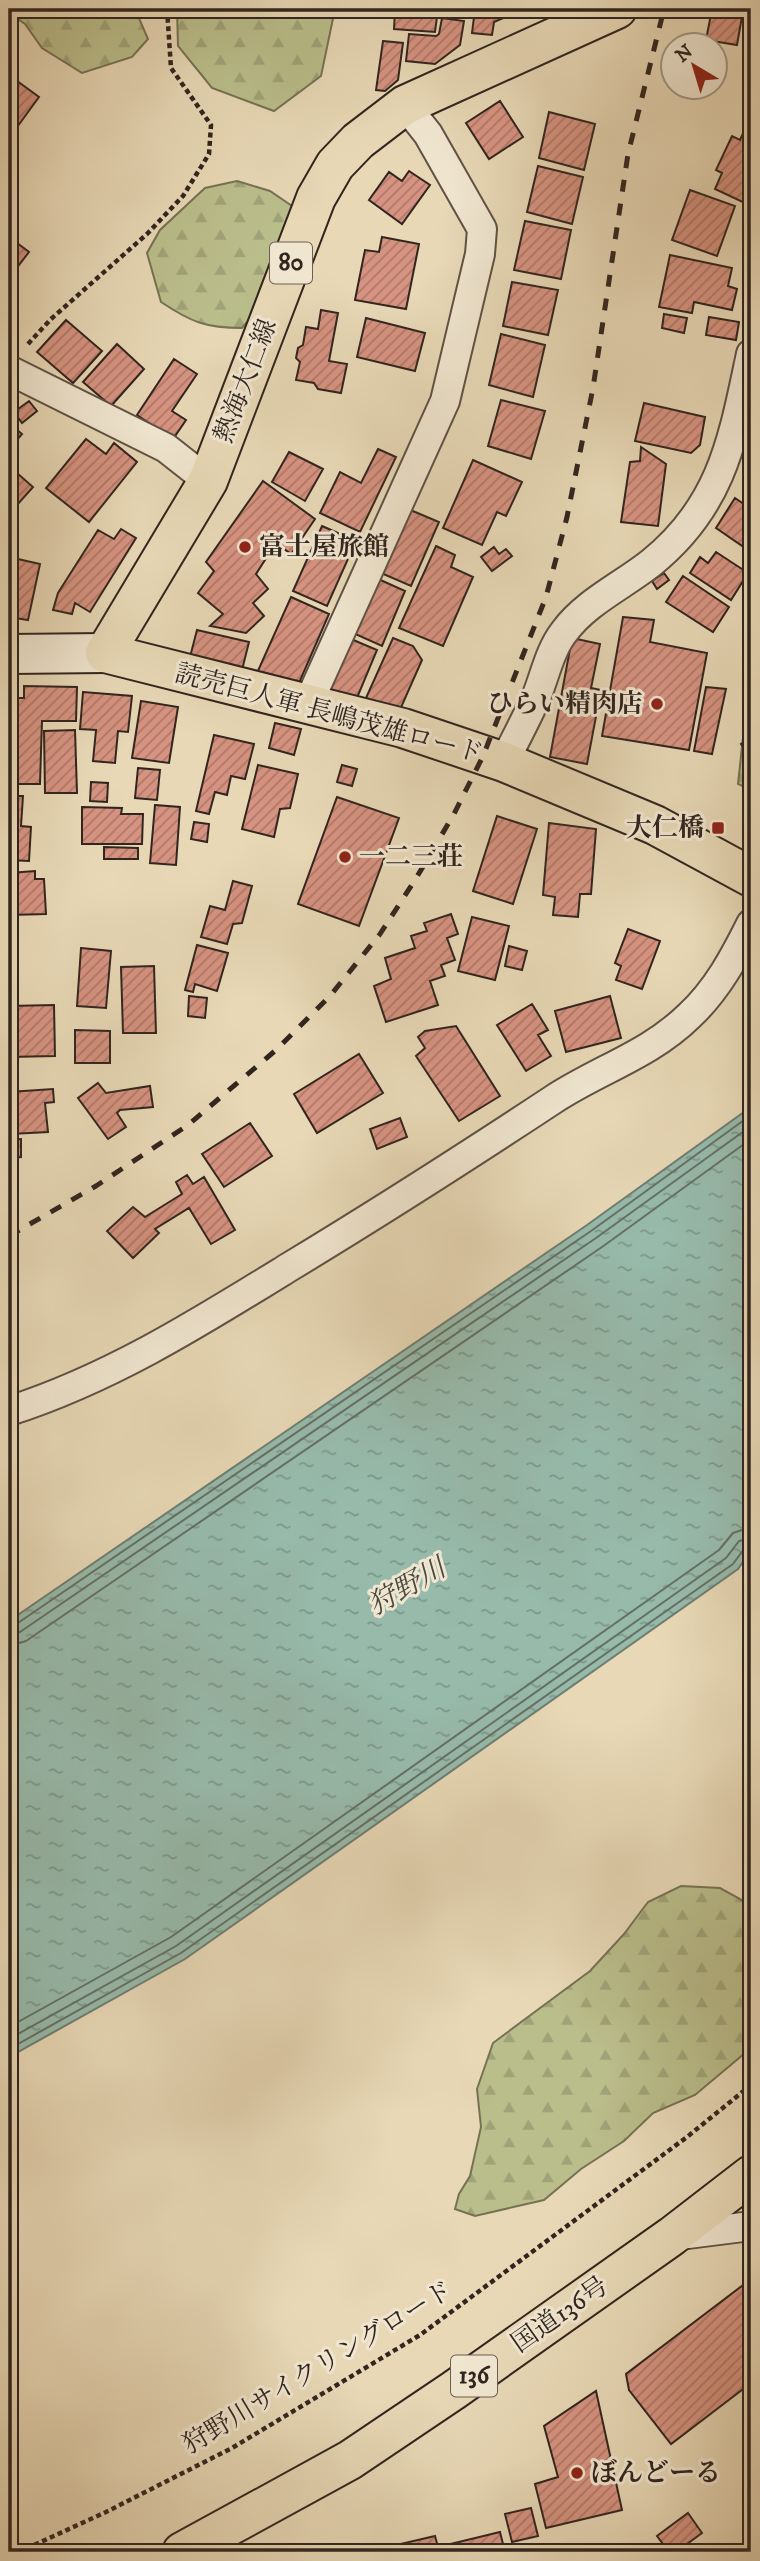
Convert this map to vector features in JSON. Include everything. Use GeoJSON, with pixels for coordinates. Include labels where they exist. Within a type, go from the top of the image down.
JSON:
{"type":"FeatureCollection","features":[{"type":"Feature","properties":{"kind":"main road","name":"熱海大仁線"},"geometry":{"type":"LineString","coordinates":[[105,653],[208,481],[316,198],[335,164],[358,141],[405,105],[608,11]]}},
{"type":"Feature","properties":{"kind":"main road","name":"読売巨人軍 長嶋茂雄ロード"},"geometry":{"type":"LineString","coordinates":[[9,654],[105,653],[403,729],[504,762],[655,825],[751,877]]}},
{"type":"Feature","properties":{"kind":"main road","name":"国道136号"},"geometry":{"type":"LineString","coordinates":[[182,2552],[350,2460],[672,2236],[751,2175]]}},
{"type":"Feature","properties":{"kind":"street"},"geometry":{"type":"LineString","coordinates":[[308,704],[445,401],[481,254],[482,229],[428,134],[405,105]]}},
{"type":"Feature","properties":{"kind":"street"},"geometry":{"type":"LineString","coordinates":[[504,762],[563,633],[594,601],[631,579],[669,549],[698,513],[716,482],[732,444],[751,354]]}},
{"type":"Feature","properties":{"kind":"street"},"geometry":{"type":"LineString","coordinates":[[9,370],[166,448],[208,481]]}},
{"type":"Feature","properties":{"kind":"street"},"geometry":{"type":"LineString","coordinates":[[9,1411],[94,1379],[187,1330],[421,1186],[564,1092],[655,1045],[690,1016],[721,980],[751,925]]}},
{"type":"Feature","properties":{"kind":"street"},"geometry":{"type":"LineString","coordinates":[[672,2236],[751,2226]]}},
{"type":"Feature","properties":{"kind":"path"},"geometry":{"type":"LineString","coordinates":[[26,347],[51,319],[147,234],[183,196],[209,154],[211,125],[171,68],[167,9]]}},
{"type":"Feature","properties":{"kind":"path","name":"狩野川サイクリングロード"},"geometry":{"type":"LineString","coordinates":[[19,2552],[106,2512],[232,2448],[420,2335],[687,2137],[751,2085]]}},
{"type":"Feature","properties":{"kind":"green space"},"geometry":{"type":"Polygon","coordinates":[[[9,9],[135,9],[148,39],[132,57],[82,73],[42,48],[25,24],[9,13],[9,9]]]}},
{"type":"Feature","properties":{"kind":"green space"},"geometry":{"type":"Polygon","coordinates":[[[177,9],[335,9],[321,76],[274,111],[212,88],[178,46],[177,9]]]}},
{"type":"Feature","properties":{"kind":"green space"},"geometry":{"type":"Polygon","coordinates":[[[237,181],[270,191],[292,206],[290,227],[259,308],[242,328],[218,327],[199,323],[161,302],[147,253],[160,230],[205,188],[237,181]]]}},
{"type":"Feature","properties":{"kind":"green space"},"geometry":{"type":"Polygon","coordinates":[[[751,698],[751,790],[738,784],[746,710],[751,698]]]}},
{"type":"Feature","properties":{"kind":"green space"},"geometry":{"type":"Polygon","coordinates":[[[681,1886],[720,1888],[751,1905],[751,2048],[695,2095],[653,2113],[624,2141],[581,2169],[544,2200],[475,2216],[455,2209],[459,2194],[470,2176],[481,2127],[477,2089],[493,2043],[590,1971],[624,1934],[648,1902],[681,1886]]]}},
{"type":"Feature","properties":{"kind":"water","name":"狩野川"},"geometry":{"type":"Polygon","coordinates":[[[751,1107],[751,1550],[738,1569],[185,1959],[9,2057],[9,1621],[587,1225],[751,1107]]]}},
{"type":"Feature","properties":{"kind":"building"},"geometry":{"type":"Polygon","coordinates":[[[404,9],[438,9],[435,32],[394,29],[395,11],[404,12],[404,9]]]}},
{"type":"Feature","properties":{"kind":"building"},"geometry":{"type":"Polygon","coordinates":[[[475,9],[525,9],[494,22],[492,35],[472,33],[475,9]]]}},
{"type":"Feature","properties":{"kind":"building"},"geometry":{"type":"Polygon","coordinates":[[[712,9],[743,11],[737,45],[728,44],[728,32],[708,32],[712,9]]]}},
{"type":"Feature","properties":{"kind":"building"},"geometry":{"type":"Polygon","coordinates":[[[442,18],[464,21],[460,45],[435,64],[406,61],[409,34],[436,36],[439,34],[442,18]]]}},
{"type":"Feature","properties":{"kind":"building"},"geometry":{"type":"Polygon","coordinates":[[[383,41],[403,43],[398,80],[385,91],[376,90],[383,41]]]}},
{"type":"Feature","properties":{"kind":"building"},"geometry":{"type":"Polygon","coordinates":[[[9,75],[39,97],[12,134],[9,131],[9,75]]]}},
{"type":"Feature","properties":{"kind":"building"},"geometry":{"type":"Polygon","coordinates":[[[500,101],[523,137],[489,159],[466,123],[500,101]]]}},
{"type":"Feature","properties":{"kind":"building"},"geometry":{"type":"Polygon","coordinates":[[[549,112],[595,124],[584,170],[539,158],[549,112]]]}},
{"type":"Feature","properties":{"kind":"building"},"geometry":{"type":"Polygon","coordinates":[[[745,129],[751,132],[751,206],[715,189],[722,173],[716,170],[732,136],[740,140],[745,129]]]}},
{"type":"Feature","properties":{"kind":"building"},"geometry":{"type":"Polygon","coordinates":[[[538,166],[583,177],[572,224],[527,212],[538,166]]]}},
{"type":"Feature","properties":{"kind":"building"},"geometry":{"type":"Polygon","coordinates":[[[409,171],[430,185],[402,224],[369,200],[389,172],[402,181],[409,171]]]}},
{"type":"Feature","properties":{"kind":"building"},"geometry":{"type":"Polygon","coordinates":[[[690,190],[735,206],[717,256],[672,240],[690,190]]]}},
{"type":"Feature","properties":{"kind":"building"},"geometry":{"type":"Polygon","coordinates":[[[525,221],[571,230],[561,279],[514,270],[525,221]]]}},
{"type":"Feature","properties":{"kind":"building"},"geometry":{"type":"Polygon","coordinates":[[[9,237],[29,252],[9,278],[9,237]]]}},
{"type":"Feature","properties":{"kind":"building"},"geometry":{"type":"Polygon","coordinates":[[[382,237],[419,244],[406,309],[355,300],[365,250],[379,252],[382,237]]]}},
{"type":"Feature","properties":{"kind":"building"},"geometry":{"type":"Polygon","coordinates":[[[670,255],[732,268],[728,286],[737,289],[732,310],[694,302],[692,313],[659,307],[670,255]]]}},
{"type":"Feature","properties":{"kind":"building"},"geometry":{"type":"Polygon","coordinates":[[[512,282],[558,290],[548,335],[503,326],[512,282]]]}},
{"type":"Feature","properties":{"kind":"building"},"geometry":{"type":"Polygon","coordinates":[[[321,310],[338,313],[329,361],[347,364],[341,393],[318,389],[314,383],[296,380],[300,362],[296,358],[298,348],[303,345],[306,327],[318,329],[321,310]]]}},
{"type":"Feature","properties":{"kind":"building"},"geometry":{"type":"Polygon","coordinates":[[[664,314],[687,318],[684,333],[662,328],[664,314]]]}},
{"type":"Feature","properties":{"kind":"building"},"geometry":{"type":"Polygon","coordinates":[[[709,317],[739,322],[736,340],[706,335],[709,317]]]}},
{"type":"Feature","properties":{"kind":"building"},"geometry":{"type":"Polygon","coordinates":[[[366,318],[425,333],[415,371],[357,357],[366,318]]]}},
{"type":"Feature","properties":{"kind":"building"},"geometry":{"type":"Polygon","coordinates":[[[66,320],[102,351],[73,383],[37,352],[66,320]]]}},
{"type":"Feature","properties":{"kind":"building"},"geometry":{"type":"Polygon","coordinates":[[[501,334],[545,345],[533,397],[489,385],[501,334]]]}},
{"type":"Feature","properties":{"kind":"building"},"geometry":{"type":"Polygon","coordinates":[[[117,344],[144,369],[111,406],[83,382],[117,344]]]}},
{"type":"Feature","properties":{"kind":"building"},"geometry":{"type":"Polygon","coordinates":[[[174,359],[197,374],[172,411],[186,420],[173,439],[137,415],[174,359]]]}},
{"type":"Feature","properties":{"kind":"building"},"geometry":{"type":"Polygon","coordinates":[[[501,400],[545,411],[531,459],[488,446],[501,400]]]}},
{"type":"Feature","properties":{"kind":"building"},"geometry":{"type":"Polygon","coordinates":[[[29,401],[37,411],[22,423],[14,412],[29,401]]]}},
{"type":"Feature","properties":{"kind":"building"},"geometry":{"type":"Polygon","coordinates":[[[644,403],[705,417],[700,445],[691,453],[635,441],[644,403]]]}},
{"type":"Feature","properties":{"kind":"building"},"geometry":{"type":"Polygon","coordinates":[[[9,423],[22,434],[9,449],[9,423]]]}},
{"type":"Feature","properties":{"kind":"building"},"geometry":{"type":"Polygon","coordinates":[[[86,439],[106,454],[114,443],[137,462],[89,522],[46,488],[86,439]]]}},
{"type":"Feature","properties":{"kind":"building"},"geometry":{"type":"Polygon","coordinates":[[[641,447],[666,464],[658,526],[621,522],[630,462],[640,461],[641,447]]]}},
{"type":"Feature","properties":{"kind":"building"},"geometry":{"type":"Polygon","coordinates":[[[378,449],[396,457],[360,532],[320,513],[340,472],[361,483],[378,449]]]}},
{"type":"Feature","properties":{"kind":"building"},"geometry":{"type":"Polygon","coordinates":[[[289,452],[323,469],[305,501],[272,482],[289,452]]]}},
{"type":"Feature","properties":{"kind":"building"},"geometry":{"type":"Polygon","coordinates":[[[473,460],[522,482],[506,516],[497,512],[482,545],[443,528],[473,460]]]}},
{"type":"Feature","properties":{"kind":"building"},"geometry":{"type":"Polygon","coordinates":[[[9,466],[33,487],[9,514],[9,466]]]}},
{"type":"Feature","properties":{"kind":"building"},"geometry":{"type":"Polygon","coordinates":[[[263,481],[315,519],[291,554],[276,543],[256,574],[268,589],[253,603],[264,616],[246,633],[210,626],[223,614],[198,593],[214,571],[206,562],[263,481]]]}},
{"type":"Feature","properties":{"kind":"building"},"geometry":{"type":"Polygon","coordinates":[[[735,498],[751,509],[751,552],[716,528],[735,498]]]}},
{"type":"Feature","properties":{"kind":"building"},"geometry":{"type":"Polygon","coordinates":[[[408,509],[439,522],[411,586],[381,573],[408,509]]]}},
{"type":"Feature","properties":{"kind":"building"},"geometry":{"type":"Polygon","coordinates":[[[322,526],[356,541],[327,606],[293,591],[322,526]]]}},
{"type":"Feature","properties":{"kind":"building"},"geometry":{"type":"Polygon","coordinates":[[[121,529],[136,538],[90,612],[75,603],[72,614],[53,610],[58,593],[98,530],[114,539],[121,529]]]}},
{"type":"Feature","properties":{"kind":"building"},"geometry":{"type":"Polygon","coordinates":[[[436,546],[455,555],[451,567],[473,577],[443,646],[399,628],[436,546]]]}},
{"type":"Feature","properties":{"kind":"building"},"geometry":{"type":"Polygon","coordinates":[[[494,547],[499,554],[506,549],[512,556],[492,571],[481,557],[494,547]]]}},
{"type":"Feature","properties":{"kind":"building"},"geometry":{"type":"Polygon","coordinates":[[[716,552],[748,573],[731,600],[690,573],[700,557],[708,563],[716,552]]]}},
{"type":"Feature","properties":{"kind":"building"},"geometry":{"type":"Polygon","coordinates":[[[9,557],[40,564],[28,620],[9,617],[9,557]]]}},
{"type":"Feature","properties":{"kind":"building"},"geometry":{"type":"Polygon","coordinates":[[[664,573],[669,580],[657,589],[652,581],[664,573]]]}},
{"type":"Feature","properties":{"kind":"building"},"geometry":{"type":"Polygon","coordinates":[[[683,576],[729,607],[713,632],[666,602],[683,576]]]}},
{"type":"Feature","properties":{"kind":"building"},"geometry":{"type":"Polygon","coordinates":[[[376,578],[405,591],[382,646],[353,633],[376,578]]]}},
{"type":"Feature","properties":{"kind":"building"},"geometry":{"type":"Polygon","coordinates":[[[291,597],[329,614],[296,690],[257,673],[291,597]]]}},
{"type":"Feature","properties":{"kind":"building"},"geometry":{"type":"Polygon","coordinates":[[[623,617],[654,620],[650,642],[707,653],[689,750],[602,736],[623,617]]]}},
{"type":"Feature","properties":{"kind":"building"},"geometry":{"type":"Polygon","coordinates":[[[197,630],[249,642],[242,670],[190,657],[197,630]]]}},
{"type":"Feature","properties":{"kind":"building"},"geometry":{"type":"Polygon","coordinates":[[[393,638],[413,646],[422,660],[399,712],[366,698],[393,638]]]}},
{"type":"Feature","properties":{"kind":"building"},"geometry":{"type":"Polygon","coordinates":[[[572,638],[600,644],[591,688],[601,690],[587,764],[550,757],[572,638]]]}},
{"type":"Feature","properties":{"kind":"building"},"geometry":{"type":"Polygon","coordinates":[[[351,639],[377,650],[354,705],[327,693],[351,639]]]}},
{"type":"Feature","properties":{"kind":"building"},"geometry":{"type":"Polygon","coordinates":[[[24,686],[77,687],[76,721],[42,721],[40,784],[9,784],[9,698],[24,698],[24,686]]]}},
{"type":"Feature","properties":{"kind":"building"},"geometry":{"type":"Polygon","coordinates":[[[706,687],[726,689],[712,754],[694,751],[706,687]]]}},
{"type":"Feature","properties":{"kind":"building"},"geometry":{"type":"Polygon","coordinates":[[[83,692],[132,696],[128,732],[118,731],[115,763],[93,761],[96,730],[80,729],[83,692]]]}},
{"type":"Feature","properties":{"kind":"building"},"geometry":{"type":"Polygon","coordinates":[[[141,701],[178,707],[169,763],[132,758],[141,701]]]}},
{"type":"Feature","properties":{"kind":"building"},"geometry":{"type":"Polygon","coordinates":[[[275,723],[301,729],[294,755],[269,748],[275,723]]]}},
{"type":"Feature","properties":{"kind":"building"},"geometry":{"type":"Polygon","coordinates":[[[75,730],[77,793],[45,793],[44,731],[75,730]]]}},
{"type":"Feature","properties":{"kind":"building"},"geometry":{"type":"Polygon","coordinates":[[[214,735],[254,744],[245,779],[231,776],[227,795],[215,792],[209,814],[196,811],[214,735]]]}},
{"type":"Feature","properties":{"kind":"building"},"geometry":{"type":"Polygon","coordinates":[[[751,737],[751,759],[741,744],[751,737]]]}},
{"type":"Feature","properties":{"kind":"building"},"geometry":{"type":"Polygon","coordinates":[[[258,765],[298,774],[290,808],[280,809],[274,837],[242,829],[258,765]]]}},
{"type":"Feature","properties":{"kind":"building"},"geometry":{"type":"Polygon","coordinates":[[[342,765],[357,769],[352,786],[337,782],[342,765]]]}},
{"type":"Feature","properties":{"kind":"building"},"geometry":{"type":"Polygon","coordinates":[[[138,768],[160,770],[157,800],[135,798],[138,768]]]}},
{"type":"Feature","properties":{"kind":"building"},"geometry":{"type":"Polygon","coordinates":[[[91,782],[108,783],[107,802],[90,801],[91,782]]]}},
{"type":"Feature","properties":{"kind":"building"},"geometry":{"type":"Polygon","coordinates":[[[9,796],[23,796],[21,826],[31,827],[29,861],[9,860],[9,796]]]}},
{"type":"Feature","properties":{"kind":"building"},"geometry":{"type":"Polygon","coordinates":[[[337,797],[399,818],[359,926],[298,904],[337,797]]]}},
{"type":"Feature","properties":{"kind":"building"},"geometry":{"type":"Polygon","coordinates":[[[155,805],[180,807],[176,865],[150,863],[155,805]]]}},
{"type":"Feature","properties":{"kind":"building"},"geometry":{"type":"Polygon","coordinates":[[[82,807],[122,808],[121,814],[143,814],[142,844],[82,844],[82,807]]]}},
{"type":"Feature","properties":{"kind":"building"},"geometry":{"type":"Polygon","coordinates":[[[497,816],[537,829],[513,904],[473,891],[497,816]]]}},
{"type":"Feature","properties":{"kind":"building"},"geometry":{"type":"Polygon","coordinates":[[[194,822],[209,824],[207,842],[191,839],[194,822]]]}},
{"type":"Feature","properties":{"kind":"building"},"geometry":{"type":"Polygon","coordinates":[[[549,823],[596,829],[591,894],[580,894],[578,917],[553,915],[555,897],[543,895],[549,823]]]}},
{"type":"Feature","properties":{"kind":"building"},"geometry":{"type":"Polygon","coordinates":[[[104,847],[138,848],[138,859],[104,859],[104,847]]]}},
{"type":"Feature","properties":{"kind":"building"},"geometry":{"type":"Polygon","coordinates":[[[35,871],[35,879],[44,879],[46,914],[9,915],[9,873],[35,871]]]}},
{"type":"Feature","properties":{"kind":"building"},"geometry":{"type":"Polygon","coordinates":[[[233,881],[252,886],[242,923],[233,924],[227,944],[201,937],[210,906],[225,910],[233,881]]]}},
{"type":"Feature","properties":{"kind":"building"},"geometry":{"type":"Polygon","coordinates":[[[451,914],[458,934],[447,938],[455,960],[441,965],[445,976],[430,981],[438,1005],[386,1022],[374,986],[391,979],[385,958],[415,948],[411,936],[427,931],[424,923],[451,914]]]}},
{"type":"Feature","properties":{"kind":"building"},"geometry":{"type":"Polygon","coordinates":[[[472,917],[509,926],[495,980],[458,971],[472,917]]]}},
{"type":"Feature","properties":{"kind":"building"},"geometry":{"type":"Polygon","coordinates":[[[628,929],[660,941],[642,989],[616,980],[621,966],[615,963],[628,929]]]}},
{"type":"Feature","properties":{"kind":"building"},"geometry":{"type":"Polygon","coordinates":[[[197,945],[228,953],[217,991],[195,984],[193,992],[185,990],[197,945]]]}},
{"type":"Feature","properties":{"kind":"building"},"geometry":{"type":"Polygon","coordinates":[[[509,946],[527,951],[522,970],[505,966],[509,946]]]}},
{"type":"Feature","properties":{"kind":"building"},"geometry":{"type":"Polygon","coordinates":[[[81,948],[111,951],[106,1008],[77,1006],[81,948]]]}},
{"type":"Feature","properties":{"kind":"building"},"geometry":{"type":"Polygon","coordinates":[[[154,966],[156,1033],[123,1033],[121,967],[154,966]]]}},
{"type":"Feature","properties":{"kind":"building"},"geometry":{"type":"Polygon","coordinates":[[[189,996],[207,998],[205,1018],[188,1016],[189,996]]]}},
{"type":"Feature","properties":{"kind":"building"},"geometry":{"type":"Polygon","coordinates":[[[610,996],[621,1038],[566,1052],[555,1011],[610,996]]]}},
{"type":"Feature","properties":{"kind":"building"},"geometry":{"type":"Polygon","coordinates":[[[532,1004],[548,1030],[538,1035],[551,1056],[526,1071],[497,1025],[532,1004]]]}},
{"type":"Feature","properties":{"kind":"building"},"geometry":{"type":"Polygon","coordinates":[[[54,1005],[55,1056],[9,1057],[9,1006],[54,1005]]]}},
{"type":"Feature","properties":{"kind":"building"},"geometry":{"type":"Polygon","coordinates":[[[456,1026],[500,1096],[459,1121],[416,1056],[425,1048],[418,1037],[425,1031],[456,1026]]]}},
{"type":"Feature","properties":{"kind":"building"},"geometry":{"type":"Polygon","coordinates":[[[75,1030],[110,1031],[110,1063],[75,1063],[75,1030]]]}},
{"type":"Feature","properties":{"kind":"building"},"geometry":{"type":"Polygon","coordinates":[[[359,1054],[383,1093],[317,1133],[294,1094],[359,1054]]]}},
{"type":"Feature","properties":{"kind":"building"},"geometry":{"type":"Polygon","coordinates":[[[98,1083],[106,1093],[150,1086],[153,1107],[120,1110],[117,1113],[126,1127],[108,1139],[78,1098],[98,1083]]]}},
{"type":"Feature","properties":{"kind":"building"},"geometry":{"type":"Polygon","coordinates":[[[53,1089],[54,1102],[45,1103],[48,1132],[11,1134],[9,1092],[53,1089]]]}},
{"type":"Feature","properties":{"kind":"building"},"geometry":{"type":"Polygon","coordinates":[[[400,1118],[407,1137],[377,1149],[370,1129],[400,1118]]]}},
{"type":"Feature","properties":{"kind":"building"},"geometry":{"type":"Polygon","coordinates":[[[250,1123],[272,1156],[224,1187],[202,1154],[250,1123]]]}},
{"type":"Feature","properties":{"kind":"building"},"geometry":{"type":"Polygon","coordinates":[[[21,1139],[21,1157],[10,1158],[9,1140],[21,1139]]]}},
{"type":"Feature","properties":{"kind":"building"},"geometry":{"type":"Polygon","coordinates":[[[187,1175],[193,1184],[204,1177],[235,1230],[211,1244],[189,1208],[155,1229],[159,1233],[133,1258],[107,1231],[133,1207],[145,1217],[182,1194],[176,1182],[187,1175]]]}},
{"type":"Feature","properties":{"kind":"building"},"geometry":{"type":"Polygon","coordinates":[[[751,2279],[751,2383],[671,2444],[629,2390],[626,2374],[751,2279]]]}},
{"type":"Feature","properties":{"kind":"building"},"geometry":{"type":"Polygon","coordinates":[[[596,2391],[622,2510],[546,2528],[535,2484],[558,2477],[544,2426],[596,2391]]]}},
{"type":"Feature","properties":{"kind":"building"},"geometry":{"type":"Polygon","coordinates":[[[531,2508],[538,2536],[512,2542],[505,2514],[531,2508]]]}},
{"type":"Feature","properties":{"kind":"building"},"geometry":{"type":"Polygon","coordinates":[[[688,2513],[702,2533],[676,2552],[669,2552],[657,2536],[688,2513]]]}},
{"type":"Feature","properties":{"kind":"building"},"geometry":{"type":"Polygon","coordinates":[[[500,2532],[505,2552],[393,2552],[392,2546],[435,2536],[438,2547],[500,2532]]]}},
{"type":"Feature","properties":{"kind":"railway"},"geometry":{"type":"LineString","coordinates":[[9,1236],[96,1186],[188,1125],[276,1050],[330,996],[380,934],[454,814],[483,756],[546,597],[567,517],[593,388],[628,154],[664,9]]}},
{"type":"Feature","properties":{"kind":"place","name":"富士屋旅館"},"geometry":{"type":"Point","coordinates":[245,547]}},
{"type":"Feature","properties":{"kind":"place","name":"ひらい精肉店"},"geometry":{"type":"Point","coordinates":[657,704]}},
{"type":"Feature","properties":{"kind":"place","name":"大仁橋"},"geometry":{"type":"Point","coordinates":[718,828]}},
{"type":"Feature","properties":{"kind":"place","name":"一二三荘"},"geometry":{"type":"Point","coordinates":[345,857]}},
{"type":"Feature","properties":{"kind":"place","name":"ぼんどーる"},"geometry":{"type":"Point","coordinates":[577,2473]}}]}
